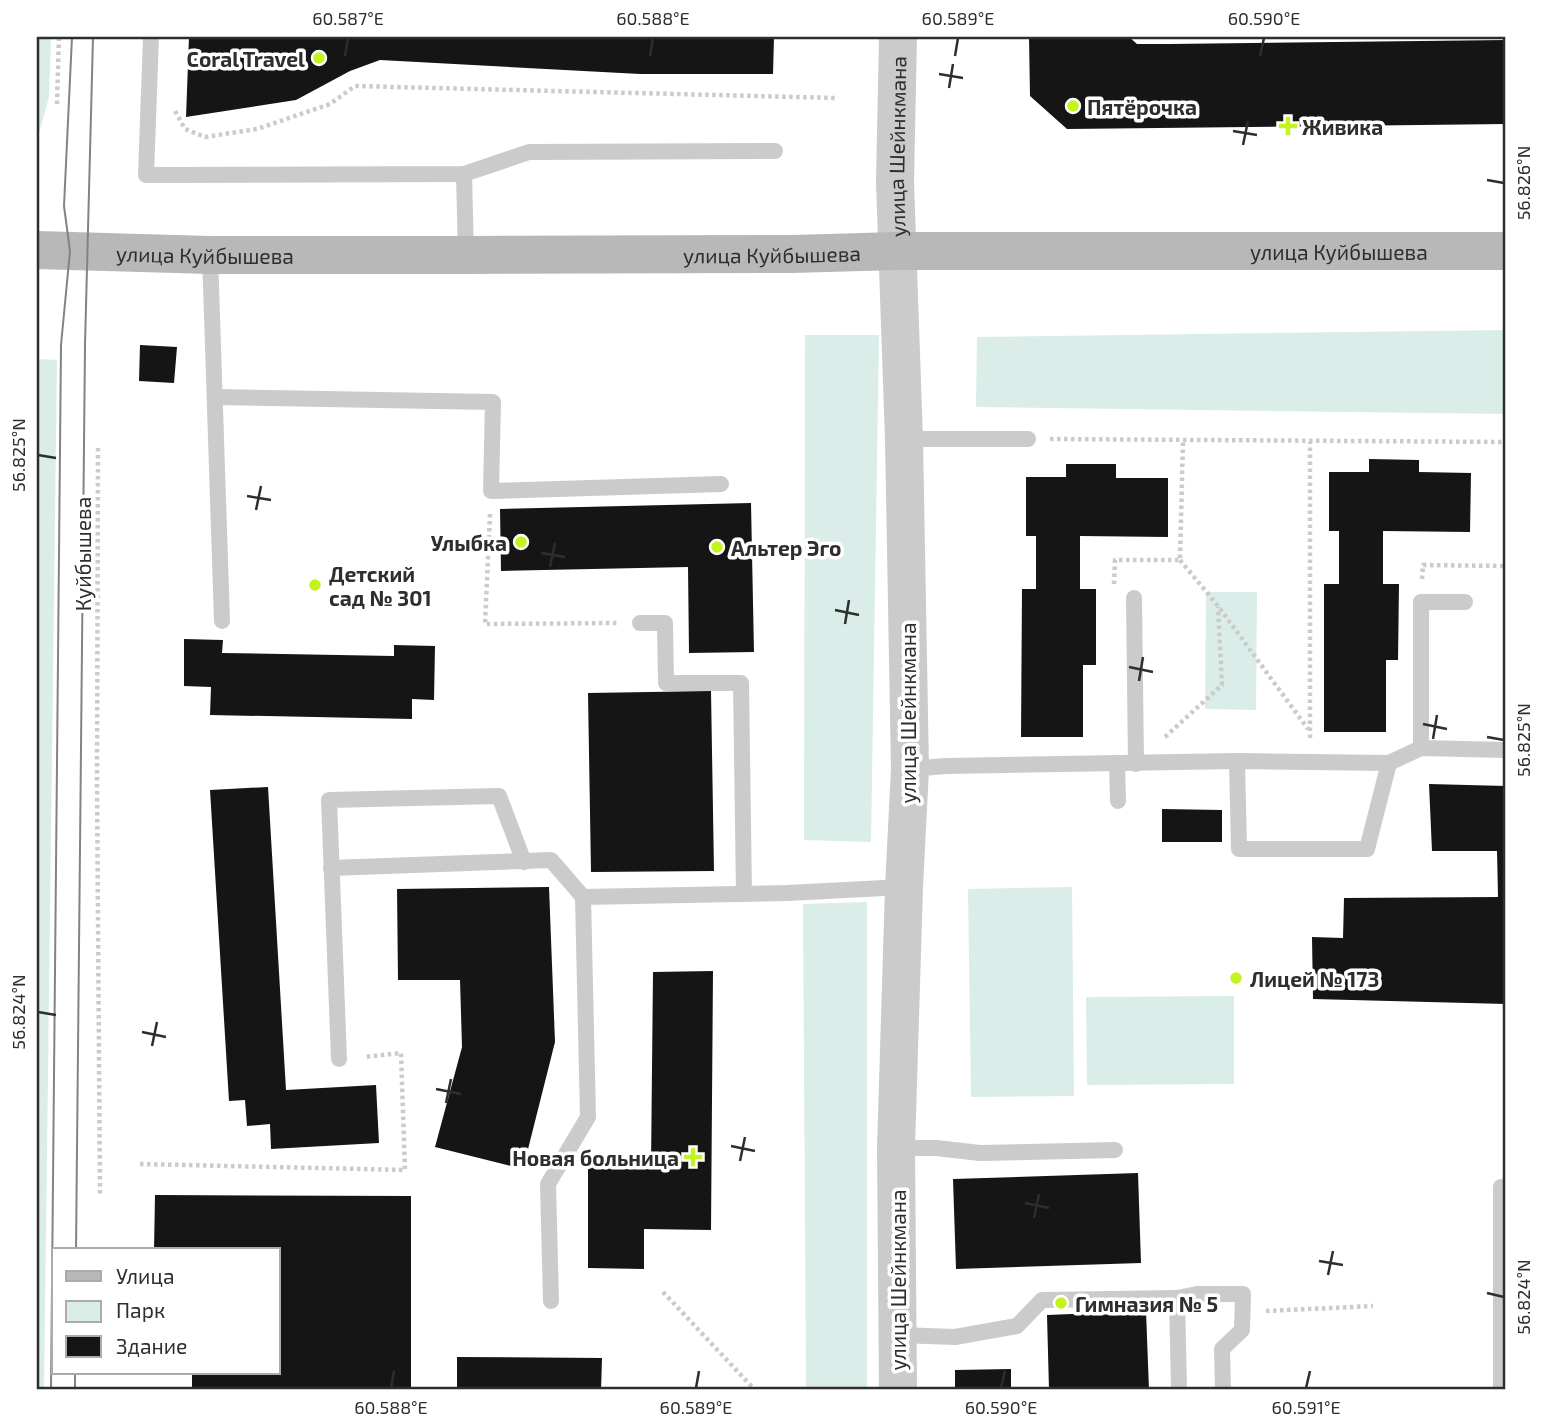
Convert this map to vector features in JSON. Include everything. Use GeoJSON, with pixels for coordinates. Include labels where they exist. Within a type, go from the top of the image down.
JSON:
{"type":"FeatureCollection","features":[{"type":"Feature","properties":{"kind":"main road","name":"улица Куйбышева"},"geometry":{"type":"LineString","coordinates":[[37,250],[210,255],[1506,251]]}},
{"type":"Feature","properties":{"kind":"street","name":"улица Шейнкмана"},"geometry":{"type":"LineString","coordinates":[[898,37],[895,182],[904,439],[910,769],[897,1149],[898,1390]]}},
{"type":"Feature","properties":{"kind":"lane"},"geometry":{"type":"LineString","coordinates":[[151,37],[146,176],[464,174],[528,152],[775,151]]}},
{"type":"Feature","properties":{"kind":"lane"},"geometry":{"type":"LineString","coordinates":[[464,174],[466,255]]}},
{"type":"Feature","properties":{"kind":"lane"},"geometry":{"type":"LineString","coordinates":[[210,255],[222,621]]}},
{"type":"Feature","properties":{"kind":"lane"},"geometry":{"type":"LineString","coordinates":[[215,397],[493,402],[491,491],[721,484]]}},
{"type":"Feature","properties":{"kind":"lane"},"geometry":{"type":"LineString","coordinates":[[904,439],[1028,439]]}},
{"type":"Feature","properties":{"kind":"lane"},"geometry":{"type":"LineString","coordinates":[[1134,598],[1136,764]]}},
{"type":"Feature","properties":{"kind":"lane"},"geometry":{"type":"LineString","coordinates":[[1421,748],[1422,602],[1465,602]]}},
{"type":"Feature","properties":{"kind":"lane"},"geometry":{"type":"LineString","coordinates":[[632,623],[665,622],[666,683],[741,683],[744,894]]}},
{"type":"Feature","properties":{"kind":"lane"},"geometry":{"type":"LineString","coordinates":[[910,769],[946,766],[1237,761],[1389,763],[1421,748],[1506,750]]}},
{"type":"Feature","properties":{"kind":"lane"},"geometry":{"type":"LineString","coordinates":[[1237,761],[1239,849],[1367,849],[1389,763]]}},
{"type":"Feature","properties":{"kind":"lane"},"geometry":{"type":"LineString","coordinates":[[1117,764],[1118,801]]}},
{"type":"Feature","properties":{"kind":"lane"},"geometry":{"type":"LineString","coordinates":[[339,1059],[329,800],[499,796],[524,862]]}},
{"type":"Feature","properties":{"kind":"lane"},"geometry":{"type":"LineString","coordinates":[[331,868],[551,860],[583,897],[588,1117],[548,1184],[551,1301]]}},
{"type":"Feature","properties":{"kind":"lane"},"geometry":{"type":"LineString","coordinates":[[583,897],[904,887]]}},
{"type":"Feature","properties":{"kind":"lane"},"geometry":{"type":"LineString","coordinates":[[897,1149],[936,1148],[980,1153],[1115,1150]]}},
{"type":"Feature","properties":{"kind":"lane"},"geometry":{"type":"LineString","coordinates":[[1501,1187],[1501,1390]]}},
{"type":"Feature","properties":{"kind":"lane"},"geometry":{"type":"LineString","coordinates":[[899,1335],[955,1338],[1017,1326],[1042,1300],[1243,1294],[1242,1330],[1222,1349],[1223,1390]]}},
{"type":"Feature","properties":{"kind":"lane"},"geometry":{"type":"LineString","coordinates":[[1177,1298],[1180,1390]]}},
{"type":"Feature","properties":{"kind":"path"},"geometry":{"type":"LineString","coordinates":[[57,104],[59,37]]}},
{"type":"Feature","properties":{"kind":"path"},"geometry":{"type":"LineString","coordinates":[[175,101],[175,114],[185,129],[205,137],[257,129],[330,104],[355,86],[836,98]]}},
{"type":"Feature","properties":{"kind":"path"},"geometry":{"type":"LineString","coordinates":[[1028,439],[1506,442]]}},
{"type":"Feature","properties":{"kind":"path"},"geometry":{"type":"LineString","coordinates":[[1310,442],[1310,762]]}},
{"type":"Feature","properties":{"kind":"path","name":"Куйбышева"},"geometry":{"type":"LineString","coordinates":[[98,448],[100,1197]]}},
{"type":"Feature","properties":{"kind":"path"},"geometry":{"type":"LineString","coordinates":[[491,491],[485,624],[632,623]]}},
{"type":"Feature","properties":{"kind":"path"},"geometry":{"type":"LineString","coordinates":[[1180,560],[1218,606],[1333,762]]}},
{"type":"Feature","properties":{"kind":"path"},"geometry":{"type":"LineString","coordinates":[[1422,602],[1423,565],[1506,566]]}},
{"type":"Feature","properties":{"kind":"path"},"geometry":{"type":"LineString","coordinates":[[1136,764],[1222,685],[1218,606]]}},
{"type":"Feature","properties":{"kind":"path"},"geometry":{"type":"LineString","coordinates":[[141,1164],[405,1170],[401,1053],[339,1059]]}},
{"type":"Feature","properties":{"kind":"path"},"geometry":{"type":"LineString","coordinates":[[663,1292],[755,1390]]}},
{"type":"Feature","properties":{"kind":"path"},"geometry":{"type":"LineString","coordinates":[[1281,1310],[1373,1306]]}},
{"type":"Feature","properties":{"kind":"green space"},"geometry":{"type":"Polygon","coordinates":[[[37,37],[51,37],[49,97],[39,133],[37,182],[37,37]]]}},
{"type":"Feature","properties":{"kind":"green space"},"geometry":{"type":"Polygon","coordinates":[[[1506,330],[1506,414],[976,407],[977,337],[1506,330]]]}},
{"type":"Feature","properties":{"kind":"green space"},"geometry":{"type":"Polygon","coordinates":[[[805,335],[879,335],[871,842],[804,840],[805,335]]]}},
{"type":"Feature","properties":{"kind":"green space"},"geometry":{"type":"Polygon","coordinates":[[[37,359],[57,360],[44,1390],[37,1390],[37,359]]]}},
{"type":"Feature","properties":{"kind":"green space"},"geometry":{"type":"Polygon","coordinates":[[[1206,592],[1257,592],[1256,710],[1205,709],[1206,592]]]}},
{"type":"Feature","properties":{"kind":"green space"},"geometry":{"type":"Polygon","coordinates":[[[1072,887],[1074,1096],[971,1097],[968,889],[1072,887]]]}},
{"type":"Feature","properties":{"kind":"green space"},"geometry":{"type":"Polygon","coordinates":[[[867,902],[867,1390],[806,1390],[803,904],[867,902]]]}},
{"type":"Feature","properties":{"kind":"green space"},"geometry":{"type":"Polygon","coordinates":[[[1234,996],[1234,1084],[1087,1085],[1086,997],[1234,996]]]}},
{"type":"Feature","properties":{"kind":"building"},"geometry":{"type":"Polygon","coordinates":[[[189,37],[774,37],[773,74],[640,74],[380,60],[350,71],[296,100],[186,117],[189,37]]]}},
{"type":"Feature","properties":{"kind":"building"},"geometry":{"type":"Polygon","coordinates":[[[1029,37],[1129,37],[1137,44],[1506,40],[1506,124],[1067,129],[1030,96],[1029,37]]]}},
{"type":"Feature","properties":{"kind":"building"},"geometry":{"type":"Polygon","coordinates":[[[140,345],[177,347],[174,383],[139,381],[140,345]]]}},
{"type":"Feature","properties":{"kind":"building"},"geometry":{"type":"Polygon","coordinates":[[[1369,459],[1419,460],[1419,472],[1471,473],[1470,532],[1383,531],[1383,584],[1399,584],[1398,660],[1386,660],[1386,732],[1324,732],[1324,584],[1339,584],[1339,531],[1329,531],[1329,472],[1369,472],[1369,459]]]}},
{"type":"Feature","properties":{"kind":"building"},"geometry":{"type":"Polygon","coordinates":[[[1066,464],[1116,464],[1116,478],[1168,478],[1168,537],[1080,536],[1080,589],[1096,589],[1096,665],[1083,665],[1083,737],[1021,737],[1022,589],[1036,589],[1036,536],[1026,536],[1026,477],[1066,477],[1066,464]]]}},
{"type":"Feature","properties":{"kind":"building"},"geometry":{"type":"Polygon","coordinates":[[[751,503],[754,652],[689,653],[688,567],[501,571],[500,509],[751,503]]]}},
{"type":"Feature","properties":{"kind":"building"},"geometry":{"type":"Polygon","coordinates":[[[184,639],[223,640],[222,653],[394,656],[394,645],[435,646],[434,700],[412,699],[412,719],[210,715],[211,687],[184,686],[184,639]]]}},
{"type":"Feature","properties":{"kind":"building"},"geometry":{"type":"Polygon","coordinates":[[[711,691],[714,871],[591,872],[588,693],[711,691]]]}},
{"type":"Feature","properties":{"kind":"building"},"geometry":{"type":"Polygon","coordinates":[[[1429,784],[1506,786],[1506,1004],[1313,999],[1312,937],[1343,938],[1344,898],[1498,897],[1497,851],[1432,851],[1429,784]]]}},
{"type":"Feature","properties":{"kind":"building"},"geometry":{"type":"Polygon","coordinates":[[[268,787],[286,1090],[376,1085],[379,1143],[271,1149],[270,1124],[247,1126],[245,1100],[229,1101],[210,790],[268,787]]]}},
{"type":"Feature","properties":{"kind":"building"},"geometry":{"type":"Polygon","coordinates":[[[1162,809],[1222,810],[1222,842],[1162,842],[1162,809]]]}},
{"type":"Feature","properties":{"kind":"building"},"geometry":{"type":"Polygon","coordinates":[[[549,887],[555,1042],[523,1169],[435,1147],[462,1047],[460,980],[398,980],[397,889],[549,887]]]}},
{"type":"Feature","properties":{"kind":"building"},"geometry":{"type":"Polygon","coordinates":[[[713,971],[711,1230],[644,1229],[644,1269],[588,1268],[588,1166],[651,1166],[653,972],[713,971]]]}},
{"type":"Feature","properties":{"kind":"building"},"geometry":{"type":"Polygon","coordinates":[[[1138,1173],[1141,1263],[956,1269],[953,1179],[1138,1173]]]}},
{"type":"Feature","properties":{"kind":"building"},"geometry":{"type":"Polygon","coordinates":[[[155,1195],[411,1196],[411,1390],[192,1390],[192,1374],[280,1374],[280,1248],[154,1248],[155,1195]]]}},
{"type":"Feature","properties":{"kind":"building"},"geometry":{"type":"Polygon","coordinates":[[[1146,1311],[1149,1390],[1049,1390],[1047,1315],[1146,1311]]]}},
{"type":"Feature","properties":{"kind":"building"},"geometry":{"type":"Polygon","coordinates":[[[457,1357],[602,1358],[601,1390],[457,1390],[457,1357]]]}},
{"type":"Feature","properties":{"kind":"building"},"geometry":{"type":"Polygon","coordinates":[[[1011,1369],[1011,1390],[955,1390],[955,1370],[1011,1369]]]}},
{"type":"Feature","properties":{"kind":"tram line"},"geometry":{"type":"LineString","coordinates":[[52,1248],[61,345],[70,251],[64,206],[72,37]]}},
{"type":"Feature","properties":{"kind":"tram line"},"geometry":{"type":"LineString","coordinates":[[76,1248],[85,345],[93,37]]}},
{"type":"Feature","properties":{"kind":"tram line"},"geometry":{"type":"LineString","coordinates":[[51,1390],[52,1286]]}},
{"type":"Feature","properties":{"kind":"tram line"},"geometry":{"type":"LineString","coordinates":[[75,1374],[75,1390]]}},
{"type":"Feature","properties":{"kind":"place","name":"Coral Travel"},"geometry":{"type":"Point","coordinates":[319,58]}},
{"type":"Feature","properties":{"kind":"place","name":"Пятёрочка"},"geometry":{"type":"Point","coordinates":[1073,106]}},
{"type":"Feature","properties":{"kind":"place","name":"Живика"},"geometry":{"type":"Point","coordinates":[1288,126]}},
{"type":"Feature","properties":{"kind":"place","name":"Улыбка"},"geometry":{"type":"Point","coordinates":[521,542]}},
{"type":"Feature","properties":{"kind":"place","name":"Альтер Эго"},"geometry":{"type":"Point","coordinates":[717,547]}},
{"type":"Feature","properties":{"kind":"place","name":"Детский сад № 301"},"geometry":{"type":"Point","coordinates":[315,585]}},
{"type":"Feature","properties":{"kind":"place","name":"Лицей № 173"},"geometry":{"type":"Point","coordinates":[1236,978]}},
{"type":"Feature","properties":{"kind":"place","name":"Новая больница"},"geometry":{"type":"Point","coordinates":[693,1157]}},
{"type":"Feature","properties":{"kind":"place","name":"Гимназия № 5"},"geometry":{"type":"Point","coordinates":[1061,1303]}}]}
